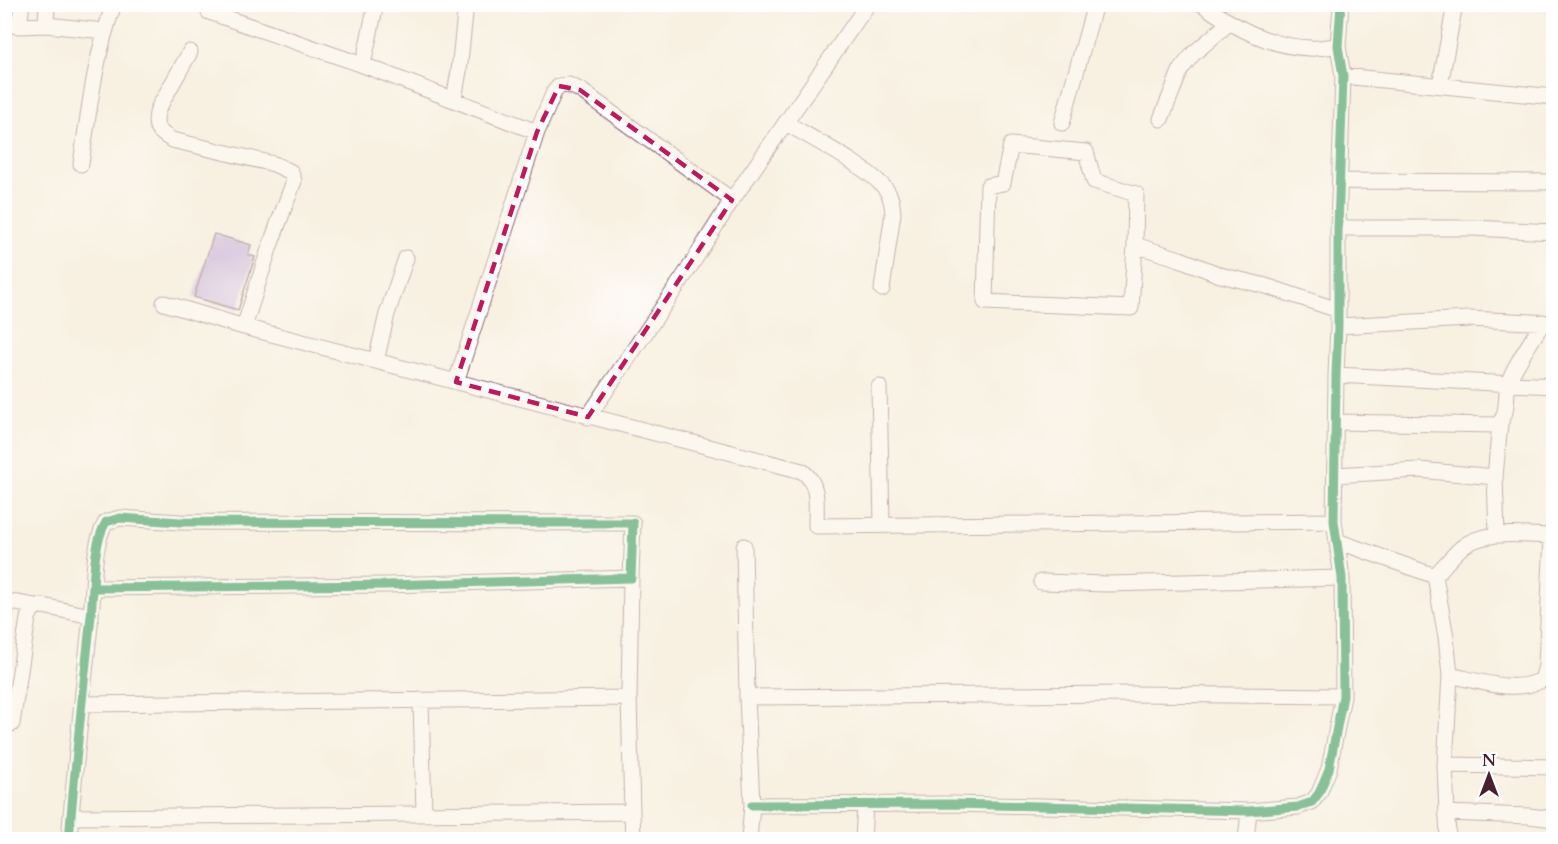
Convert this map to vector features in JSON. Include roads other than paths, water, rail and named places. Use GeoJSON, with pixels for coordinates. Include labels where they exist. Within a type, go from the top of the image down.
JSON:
{"type":"FeatureCollection","features":[{"type":"Feature","properties":{"kind":"street"},"geometry":{"type":"LineString","coordinates":[[22,4],[12,25],[46,25],[104,31]]}},
{"type":"Feature","properties":{"kind":"street"},"geometry":{"type":"LineString","coordinates":[[46,25],[47,4]]}},
{"type":"Feature","properties":{"kind":"street"},"geometry":{"type":"LineString","coordinates":[[81,164],[92,89],[104,31],[114,4]]}},
{"type":"Feature","properties":{"kind":"street"},"geometry":{"type":"LineString","coordinates":[[363,65],[376,4]]}},
{"type":"Feature","properties":{"kind":"street"},"geometry":{"type":"LineString","coordinates":[[454,99],[466,4]]}},
{"type":"Feature","properties":{"kind":"street"},"geometry":{"type":"LineString","coordinates":[[588,417],[686,273],[732,200],[868,4]]}},
{"type":"Feature","properties":{"kind":"street"},"geometry":{"type":"LineString","coordinates":[[1062,123],[1095,4]]}},
{"type":"Feature","properties":{"kind":"street"},"geometry":{"type":"LineString","coordinates":[[1202,4],[1229,23],[1275,43],[1311,48],[1338,46]]}},
{"type":"Feature","properties":{"kind":"street"},"geometry":{"type":"LineString","coordinates":[[752,805],[865,804],[1249,811],[1298,807],[1312,802],[1319,793],[1329,770],[1343,696],[1342,578],[1334,520],[1338,228],[1343,76],[1338,46],[1341,4]]}},
{"type":"Feature","properties":{"kind":"street"},"geometry":{"type":"LineString","coordinates":[[1440,85],[1455,4]]}},
{"type":"Feature","properties":{"kind":"street"},"geometry":{"type":"LineString","coordinates":[[209,8],[537,132]]}},
{"type":"Feature","properties":{"kind":"street"},"geometry":{"type":"LineString","coordinates":[[1161,119],[1181,69],[1193,54],[1229,23]]}},
{"type":"Feature","properties":{"kind":"street"},"geometry":{"type":"LineString","coordinates":[[190,52],[158,110],[155,120],[159,132],[171,140],[274,164],[291,172],[294,181],[244,327]]}},
{"type":"Feature","properties":{"kind":"street"},"geometry":{"type":"LineString","coordinates":[[1343,76],[1554,97]]}},
{"type":"Feature","properties":{"kind":"street"},"geometry":{"type":"LineString","coordinates":[[456,382],[537,132],[554,92],[559,86],[569,85],[580,90],[732,200]]}},
{"type":"Feature","properties":{"kind":"street"},"geometry":{"type":"LineString","coordinates":[[786,123],[874,177],[887,191],[892,201],[893,213],[882,289]]}},
{"type":"Feature","properties":{"kind":"street"},"geometry":{"type":"LineString","coordinates":[[1011,145],[1086,152],[1094,181],[1136,195],[1135,245],[1131,308],[985,302],[988,186],[1003,183],[1011,145]]}},
{"type":"Feature","properties":{"kind":"street"},"geometry":{"type":"LineString","coordinates":[[1340,181],[1554,182]]}},
{"type":"Feature","properties":{"kind":"street"},"geometry":{"type":"LineString","coordinates":[[1338,228],[1473,228],[1554,232]]}},
{"type":"Feature","properties":{"kind":"street"},"geometry":{"type":"LineString","coordinates":[[1135,245],[1220,275],[1266,286],[1338,310]]}},
{"type":"Feature","properties":{"kind":"street"},"geometry":{"type":"LineString","coordinates":[[376,361],[387,314],[406,258]]}},
{"type":"Feature","properties":{"kind":"street"},"geometry":{"type":"LineString","coordinates":[[164,303],[244,327],[802,471],[811,477],[814,485],[816,525],[1334,520]]}},
{"type":"Feature","properties":{"kind":"street"},"geometry":{"type":"LineString","coordinates":[[1338,326],[1469,319],[1549,322]]}},
{"type":"Feature","properties":{"kind":"street"},"geometry":{"type":"LineString","coordinates":[[1497,535],[1495,477],[1500,423],[1504,415],[1508,382],[1549,322]]}},
{"type":"Feature","properties":{"kind":"street"},"geometry":{"type":"LineString","coordinates":[[1336,375],[1554,386]]}},
{"type":"Feature","properties":{"kind":"street"},"geometry":{"type":"LineString","coordinates":[[879,387],[882,524]]}},
{"type":"Feature","properties":{"kind":"street"},"geometry":{"type":"LineString","coordinates":[[1335,422],[1488,425],[1500,423]]}},
{"type":"Feature","properties":{"kind":"street"},"geometry":{"type":"LineString","coordinates":[[1335,475],[1419,470],[1495,477]]}},
{"type":"Feature","properties":{"kind":"street"},"geometry":{"type":"LineString","coordinates":[[69,840],[100,532],[106,522],[120,518],[192,522],[633,523],[629,698],[633,840]]}},
{"type":"Feature","properties":{"kind":"street"},"geometry":{"type":"LineString","coordinates":[[1435,576],[1462,547],[1476,539],[1497,535],[1553,536],[1546,666],[1542,680],[1530,686],[1512,687],[1450,675]]}},
{"type":"Feature","properties":{"kind":"street"},"geometry":{"type":"LineString","coordinates":[[1337,541],[1435,576]]}},
{"type":"Feature","properties":{"kind":"street"},"geometry":{"type":"LineString","coordinates":[[744,546],[752,805],[748,840]]}},
{"type":"Feature","properties":{"kind":"street"},"geometry":{"type":"LineString","coordinates":[[1435,576],[1450,675],[1445,765],[1448,840]]}},
{"type":"Feature","properties":{"kind":"street"},"geometry":{"type":"LineString","coordinates":[[1041,582],[1108,584],[1342,578]]}},
{"type":"Feature","properties":{"kind":"street"},"geometry":{"type":"LineString","coordinates":[[94,588],[387,585],[631,579]]}},
{"type":"Feature","properties":{"kind":"street"},"geometry":{"type":"LineString","coordinates":[[4,601],[92,616]]}},
{"type":"Feature","properties":{"kind":"street"},"geometry":{"type":"LineString","coordinates":[[12,724],[28,618],[35,606]]}},
{"type":"Feature","properties":{"kind":"street"},"geometry":{"type":"LineString","coordinates":[[747,697],[1121,694],[1343,696]]}},
{"type":"Feature","properties":{"kind":"street"},"geometry":{"type":"LineString","coordinates":[[82,704],[629,698]]}},
{"type":"Feature","properties":{"kind":"street"},"geometry":{"type":"LineString","coordinates":[[421,701],[424,814]]}},
{"type":"Feature","properties":{"kind":"street"},"geometry":{"type":"LineString","coordinates":[[1445,765],[1554,767]]}},
{"type":"Feature","properties":{"kind":"street"},"geometry":{"type":"LineString","coordinates":[[863,840],[865,804]]}},
{"type":"Feature","properties":{"kind":"street"},"geometry":{"type":"LineString","coordinates":[[1246,840],[1249,811]]}},
{"type":"Feature","properties":{"kind":"street"},"geometry":{"type":"LineString","coordinates":[[71,817],[632,812]]}},
{"type":"Feature","properties":{"kind":"street"},"geometry":{"type":"LineString","coordinates":[[1446,813],[1554,819]]}}]}
